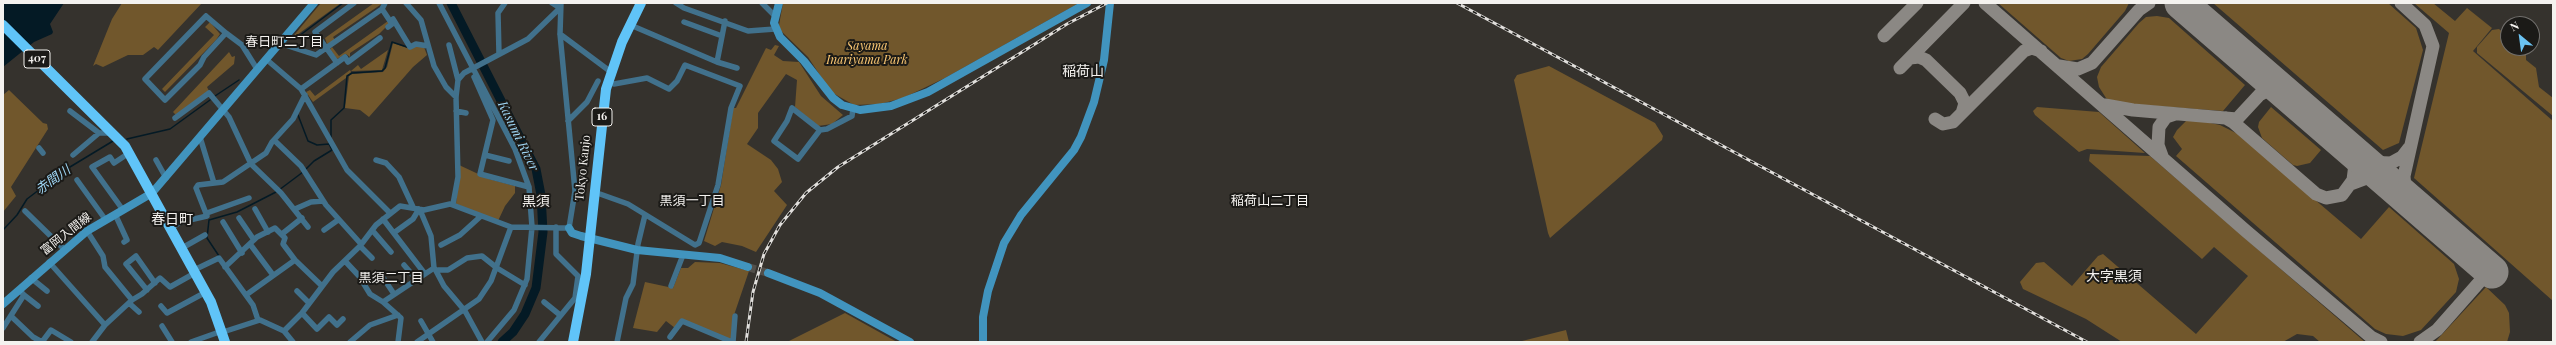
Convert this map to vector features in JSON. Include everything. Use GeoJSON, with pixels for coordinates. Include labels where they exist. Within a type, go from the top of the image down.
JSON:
{"type":"FeatureCollection","features":[{"type":"Feature","properties":{"kind":"highway","name":"Tokyo Kanjo"},"geometry":{"type":"LineString","coordinates":[[579,342],[592,271],[592,239],[604,106],[611,72],[641,3]]}},
{"type":"Feature","properties":{"kind":"highway","name":"Tokyo Kanjo"},"geometry":{"type":"LineString","coordinates":[[573,342],[600,194],[614,84],[634,27],[647,3]]}},
{"type":"Feature","properties":{"kind":"highway","name":"407"},"geometry":{"type":"LineString","coordinates":[[3,26],[113,133],[129,154],[206,292],[224,335]]}},
{"type":"Feature","properties":{"kind":"street","name":"富岡入間線"},"geometry":{"type":"LineString","coordinates":[[3,304],[21,293],[32,278],[49,262],[87,231],[152,193],[314,3]]}},
{"type":"Feature","properties":{"kind":"street"},"geometry":{"type":"LineString","coordinates":[[337,63],[315,32],[354,3]]}},
{"type":"Feature","properties":{"kind":"street"},"geometry":{"type":"LineString","coordinates":[[279,43],[316,55],[382,9],[386,3]]}},
{"type":"Feature","properties":{"kind":"street"},"geometry":{"type":"LineString","coordinates":[[406,3],[421,20],[432,62],[446,87],[456,97]]}},
{"type":"Feature","properties":{"kind":"street"},"geometry":{"type":"LineString","coordinates":[[439,3],[472,69],[516,149],[529,187],[533,227],[525,284],[514,310],[487,342]]}},
{"type":"Feature","properties":{"kind":"street"},"geometry":{"type":"LineString","coordinates":[[499,54],[498,13],[504,3]]}},
{"type":"Feature","properties":{"kind":"street"},"geometry":{"type":"LineString","coordinates":[[552,3],[561,5]]}},
{"type":"Feature","properties":{"kind":"street"},"geometry":{"type":"LineString","coordinates":[[676,3],[684,8],[724,21],[748,31],[775,29]]}},
{"type":"Feature","properties":{"kind":"street"},"geometry":{"type":"LineString","coordinates":[[762,3],[775,16]]}},
{"type":"Feature","properties":{"kind":"street"},"geometry":{"type":"LineString","coordinates":[[779,3],[775,16],[775,29],[810,68],[826,92],[842,105],[853,109],[882,108],[909,101],[946,83],[1087,3]]}},
{"type":"Feature","properties":{"kind":"street"},"geometry":{"type":"LineString","coordinates":[[983,342],[983,317],[988,291],[1004,243],[1021,215],[1074,150],[1081,137],[1094,102],[1104,60],[1110,3]]}},
{"type":"Feature","properties":{"kind":"street"},"geometry":{"type":"LineString","coordinates":[[458,80],[464,73],[519,45],[539,31],[561,5]]}},
{"type":"Feature","properties":{"kind":"street"},"geometry":{"type":"LineString","coordinates":[[561,5],[560,34],[575,191],[570,228],[572,233],[637,250],[720,258],[748,267]]}},
{"type":"Feature","properties":{"kind":"street"},"geometry":{"type":"LineString","coordinates":[[382,9],[392,24],[388,27]]}},
{"type":"Feature","properties":{"kind":"street"},"geometry":{"type":"LineString","coordinates":[[226,34],[204,57],[200,65],[165,100],[145,79],[206,16],[226,34],[242,45],[257,70]]}},
{"type":"Feature","properties":{"kind":"street"},"geometry":{"type":"LineString","coordinates":[[393,19],[410,47],[416,44],[428,46]]}},
{"type":"Feature","properties":{"kind":"street"},"geometry":{"type":"LineString","coordinates":[[717,62],[724,21]]}},
{"type":"Feature","properties":{"kind":"street"},"geometry":{"type":"LineString","coordinates":[[684,22],[722,36]]}},
{"type":"Feature","properties":{"kind":"street"},"geometry":{"type":"LineString","coordinates":[[634,27],[717,62],[737,68]]}},
{"type":"Feature","properties":{"kind":"street"},"geometry":{"type":"LineString","coordinates":[[560,34],[611,72]]}},
{"type":"Feature","properties":{"kind":"street"},"geometry":{"type":"LineString","coordinates":[[301,89],[345,57],[348,62],[380,38]]}},
{"type":"Feature","properties":{"kind":"street"},"geometry":{"type":"LineString","coordinates":[[449,45],[458,80],[456,97],[458,176],[453,204]]}},
{"type":"Feature","properties":{"kind":"street"},"geometry":{"type":"LineString","coordinates":[[266,59],[301,89],[323,131],[347,170],[390,213]]}},
{"type":"Feature","properties":{"kind":"street"},"geometry":{"type":"LineString","coordinates":[[600,194],[628,204],[695,245],[699,243],[718,185],[731,108],[740,86],[685,65],[678,81],[669,89],[647,78],[614,84]]}},
{"type":"Feature","properties":{"kind":"street"},"geometry":{"type":"LineString","coordinates":[[472,69],[474,79],[493,120],[480,174],[529,187]]}},
{"type":"Feature","properties":{"kind":"street"},"geometry":{"type":"LineString","coordinates":[[568,121],[587,102],[598,81]]}},
{"type":"Feature","properties":{"kind":"street"},"geometry":{"type":"LineString","coordinates":[[175,118],[209,93],[223,109],[234,126],[251,164],[295,210],[308,227]]}},
{"type":"Feature","properties":{"kind":"street"},"geometry":{"type":"LineString","coordinates":[[207,213],[196,188],[198,185],[223,182],[266,153],[274,140],[293,119],[305,95]]}},
{"type":"Feature","properties":{"kind":"street"},"geometry":{"type":"LineString","coordinates":[[820,130],[792,108],[787,121],[774,141],[798,158],[820,130],[827,129],[852,116],[853,109]]}},
{"type":"Feature","properties":{"kind":"street"},"geometry":{"type":"LineString","coordinates":[[70,111],[99,133],[113,133]]}},
{"type":"Feature","properties":{"kind":"street"},"geometry":{"type":"LineString","coordinates":[[456,111],[466,113]]}},
{"type":"Feature","properties":{"kind":"street"},"geometry":{"type":"LineString","coordinates":[[72,155],[99,133]]}},
{"type":"Feature","properties":{"kind":"street"},"geometry":{"type":"LineString","coordinates":[[200,136],[214,183]]}},
{"type":"Feature","properties":{"kind":"street"},"geometry":{"type":"LineString","coordinates":[[274,140],[301,166],[323,201],[372,258]]}},
{"type":"Feature","properties":{"kind":"street"},"geometry":{"type":"LineString","coordinates":[[39,148],[43,153]]}},
{"type":"Feature","properties":{"kind":"street"},"geometry":{"type":"LineString","coordinates":[[123,210],[92,167],[110,157],[114,163],[129,154]]}},
{"type":"Feature","properties":{"kind":"street"},"geometry":{"type":"LineString","coordinates":[[485,155],[509,161]]}},
{"type":"Feature","properties":{"kind":"street"},"geometry":{"type":"LineString","coordinates":[[156,160],[166,178]]}},
{"type":"Feature","properties":{"kind":"street"},"geometry":{"type":"LineString","coordinates":[[376,160],[386,163],[399,177],[431,236],[436,269],[441,282],[465,311],[482,342]]}},
{"type":"Feature","properties":{"kind":"street"},"geometry":{"type":"LineString","coordinates":[[77,180],[105,220]]}},
{"type":"Feature","properties":{"kind":"street"},"geometry":{"type":"LineString","coordinates":[[171,228],[181,222],[207,216],[207,213],[249,198]]}},
{"type":"Feature","properties":{"kind":"street"},"geometry":{"type":"LineString","coordinates":[[295,210],[310,202],[323,201]]}},
{"type":"Feature","properties":{"kind":"street"},"geometry":{"type":"LineString","coordinates":[[284,331],[302,313],[322,286],[361,245],[372,230],[400,206],[417,209],[453,204],[510,227],[570,228]]}},
{"type":"Feature","properties":{"kind":"street"},"geometry":{"type":"LineString","coordinates":[[256,209],[268,232]]}},
{"type":"Feature","properties":{"kind":"street"},"geometry":{"type":"LineString","coordinates":[[395,232],[413,219],[417,209]]}},
{"type":"Feature","properties":{"kind":"street"},"geometry":{"type":"LineString","coordinates":[[25,211],[64,249]]}},
{"type":"Feature","properties":{"kind":"street"},"geometry":{"type":"LineString","coordinates":[[115,214],[127,240],[124,242]]}},
{"type":"Feature","properties":{"kind":"street"},"geometry":{"type":"LineString","coordinates":[[617,342],[626,298],[632,284],[637,250],[645,214]]}},
{"type":"Feature","properties":{"kind":"street"},"geometry":{"type":"LineString","coordinates":[[441,245],[460,235],[481,216]]}},
{"type":"Feature","properties":{"kind":"street"},"geometry":{"type":"LineString","coordinates":[[239,218],[273,275]]}},
{"type":"Feature","properties":{"kind":"street"},"geometry":{"type":"LineString","coordinates":[[282,234],[302,218]]}},
{"type":"Feature","properties":{"kind":"street"},"geometry":{"type":"LineString","coordinates":[[383,219],[395,232],[425,274]]}},
{"type":"Feature","properties":{"kind":"street"},"geometry":{"type":"LineString","coordinates":[[324,230],[338,220]]}},
{"type":"Feature","properties":{"kind":"street"},"geometry":{"type":"LineString","coordinates":[[224,222],[242,253]]}},
{"type":"Feature","properties":{"kind":"street"},"geometry":{"type":"LineString","coordinates":[[417,342],[465,311],[486,290],[497,268],[510,227]]}},
{"type":"Feature","properties":{"kind":"street"},"geometry":{"type":"LineString","coordinates":[[539,342],[575,298],[578,276],[556,254],[553,227]]}},
{"type":"Feature","properties":{"kind":"street"},"geometry":{"type":"LineString","coordinates":[[225,267],[242,253],[252,242],[275,228],[286,239],[283,244],[295,260],[322,286]]}},
{"type":"Feature","properties":{"kind":"street"},"geometry":{"type":"LineString","coordinates":[[372,230],[392,252]]}},
{"type":"Feature","properties":{"kind":"street"},"geometry":{"type":"LineString","coordinates":[[87,231],[104,256],[105,267],[139,312]]}},
{"type":"Feature","properties":{"kind":"street"},"geometry":{"type":"LineString","coordinates":[[182,248],[205,235]]}},
{"type":"Feature","properties":{"kind":"street"},"geometry":{"type":"LineString","coordinates":[[671,286],[683,255]]}},
{"type":"Feature","properties":{"kind":"street"},"geometry":{"type":"LineString","coordinates":[[147,290],[126,264],[136,256],[155,283]]}},
{"type":"Feature","properties":{"kind":"street"},"geometry":{"type":"LineString","coordinates":[[383,302],[425,274],[436,269],[448,270],[467,258],[482,256],[497,268],[525,284]]}},
{"type":"Feature","properties":{"kind":"street"},"geometry":{"type":"LineString","coordinates":[[92,342],[105,325],[130,301],[147,290],[160,278],[170,287],[219,258],[253,305],[258,320]]}},
{"type":"Feature","properties":{"kind":"street"},"geometry":{"type":"LineString","coordinates":[[246,295],[295,260]]}},
{"type":"Feature","properties":{"kind":"street"},"geometry":{"type":"LineString","coordinates":[[345,261],[359,276],[370,294],[383,302],[401,318],[398,342]]}},
{"type":"Feature","properties":{"kind":"street"},"geometry":{"type":"LineString","coordinates":[[49,262],[105,325]]}},
{"type":"Feature","properties":{"kind":"street"},"geometry":{"type":"LineString","coordinates":[[404,265],[417,280]]}},
{"type":"Feature","properties":{"kind":"street"},"geometry":{"type":"LineString","coordinates":[[768,273],[820,293],[910,342]]}},
{"type":"Feature","properties":{"kind":"street"},"geometry":{"type":"LineString","coordinates":[[382,276],[394,294]]}},
{"type":"Feature","properties":{"kind":"street"},"geometry":{"type":"LineString","coordinates":[[32,278],[47,291]]}},
{"type":"Feature","properties":{"kind":"street"},"geometry":{"type":"LineString","coordinates":[[296,291],[309,303]]}},
{"type":"Feature","properties":{"kind":"street"},"geometry":{"type":"LineString","coordinates":[[162,306],[167,313],[206,292]]}},
{"type":"Feature","properties":{"kind":"street"},"geometry":{"type":"LineString","coordinates":[[3,328],[12,317],[21,293],[38,306]]}},
{"type":"Feature","properties":{"kind":"street"},"geometry":{"type":"LineString","coordinates":[[544,302],[560,316]]}},
{"type":"Feature","properties":{"kind":"street"},"geometry":{"type":"LineString","coordinates":[[302,313],[317,329],[329,317],[337,325],[343,319]]}},
{"type":"Feature","properties":{"kind":"street"},"geometry":{"type":"LineString","coordinates":[[350,342],[370,325],[398,315]]}},
{"type":"Feature","properties":{"kind":"street"},"geometry":{"type":"LineString","coordinates":[[670,337],[682,321],[732,342],[735,316]]}},
{"type":"Feature","properties":{"kind":"street"},"geometry":{"type":"LineString","coordinates":[[12,317],[33,337],[42,342],[51,330],[71,342]]}},
{"type":"Feature","properties":{"kind":"street"},"geometry":{"type":"LineString","coordinates":[[190,342],[224,335],[258,320],[284,331],[293,342]]}},
{"type":"Feature","properties":{"kind":"street"},"geometry":{"type":"LineString","coordinates":[[421,321],[433,342]]}},
{"type":"Feature","properties":{"kind":"street"},"geometry":{"type":"LineString","coordinates":[[162,326],[172,342]]}},
{"type":"Feature","properties":{"kind":"street"},"geometry":{"type":"LineString","coordinates":[[59,342],[65,338]]}},
{"type":"Feature","properties":{"kind":"green space"},"geometry":{"type":"Polygon","coordinates":[[[122,3],[202,3],[158,50],[154,47],[143,55],[128,55],[103,67],[96,64],[93,66],[112,19],[122,3]]]}},
{"type":"Feature","properties":{"kind":"green space"},"geometry":{"type":"Polygon","coordinates":[[[321,3],[341,3],[290,40],[321,3]]]}},
{"type":"Feature","properties":{"kind":"green space"},"geometry":{"type":"Polygon","coordinates":[[[374,3],[383,3],[333,37],[335,40],[327,44],[325,38],[374,3]]]}},
{"type":"Feature","properties":{"kind":"green space","name":"Sayama Inariyama Park"},"geometry":{"type":"Polygon","coordinates":[[[783,3],[1079,3],[945,78],[903,98],[880,104],[854,105],[831,92],[808,57],[780,30],[779,25],[783,3]]]}},
{"type":"Feature","properties":{"kind":"green space"},"geometry":{"type":"Polygon","coordinates":[[[1998,3],[2129,3],[2125,11],[2088,54],[2082,59],[2069,61],[2061,58],[1998,3]]]}},
{"type":"Feature","properties":{"kind":"green space"},"geometry":{"type":"Polygon","coordinates":[[[2213,3],[2388,3],[2416,28],[2423,50],[2399,143],[2383,150],[2213,3]]]}},
{"type":"Feature","properties":{"kind":"green space"},"geometry":{"type":"Polygon","coordinates":[[[2414,3],[2433,3],[2455,21],[2467,8],[2492,28],[2473,51],[2553,121],[2553,301],[2414,178],[2449,33],[2414,3]]]}},
{"type":"Feature","properties":{"kind":"green space"},"geometry":{"type":"Polygon","coordinates":[[[2157,16],[2169,18],[2245,85],[2223,111],[2116,103],[2106,98],[2099,87],[2097,77],[2101,67],[2139,23],[2146,17],[2157,16]]]}},
{"type":"Feature","properties":{"kind":"green space"},"geometry":{"type":"Polygon","coordinates":[[[388,21],[390,23],[379,34],[350,53],[350,57],[346,54],[337,59],[330,49],[332,47],[339,56],[388,21]]]}},
{"type":"Feature","properties":{"kind":"green space"},"geometry":{"type":"Polygon","coordinates":[[[210,22],[220,34],[216,40],[165,92],[162,89],[214,35],[205,27],[210,22]]]}},
{"type":"Feature","properties":{"kind":"green space"},"geometry":{"type":"Polygon","coordinates":[[[2492,30],[2500,30],[2500,56],[2526,56],[2526,60],[2536,68],[2539,87],[2553,98],[2553,116],[2477,53],[2477,47],[2492,30]]]}},
{"type":"Feature","properties":{"kind":"green space"},"geometry":{"type":"Polygon","coordinates":[[[393,43],[410,49],[417,45],[424,47],[427,55],[413,67],[369,117],[360,110],[345,108],[349,76],[352,74],[383,72],[387,67],[393,43]]]}},
{"type":"Feature","properties":{"kind":"green space"},"geometry":{"type":"Polygon","coordinates":[[[775,45],[779,46],[774,55],[783,61],[799,62],[821,96],[843,115],[832,124],[818,126],[795,107],[797,80],[786,74],[758,113],[758,128],[747,144],[771,160],[778,169],[782,182],[774,191],[787,205],[756,252],[742,246],[722,242],[715,246],[704,241],[721,185],[733,108],[736,108],[766,48],[771,50],[775,45]]]}},
{"type":"Feature","properties":{"kind":"green space"},"geometry":{"type":"Polygon","coordinates":[[[388,50],[382,70],[351,71],[358,65],[361,69],[388,50]]]}},
{"type":"Feature","properties":{"kind":"green space"},"geometry":{"type":"Polygon","coordinates":[[[229,52],[232,57],[235,56],[234,64],[207,87],[209,91],[176,115],[173,112],[229,52]]]}},
{"type":"Feature","properties":{"kind":"green space"},"geometry":{"type":"Polygon","coordinates":[[[1549,66],[1655,123],[1663,136],[1662,140],[1550,238],[1514,80],[1517,75],[1549,66]]]}},
{"type":"Feature","properties":{"kind":"green space"},"geometry":{"type":"Polygon","coordinates":[[[350,70],[351,72],[346,78],[313,102],[306,92],[310,90],[315,96],[350,70]]]}},
{"type":"Feature","properties":{"kind":"green space"},"geometry":{"type":"Polygon","coordinates":[[[9,90],[43,123],[47,124],[48,129],[11,187],[16,196],[3,212],[3,95],[9,90]]]}},
{"type":"Feature","properties":{"kind":"green space"},"geometry":{"type":"Polygon","coordinates":[[[2037,107],[2099,112],[2145,153],[2087,149],[2079,152],[2035,115],[2033,111],[2037,107]]]}},
{"type":"Feature","properties":{"kind":"green space"},"geometry":{"type":"Polygon","coordinates":[[[2271,107],[2321,150],[2310,163],[2297,166],[2293,165],[2262,138],[2258,127],[2259,122],[2271,107]]]}},
{"type":"Feature","properties":{"kind":"green space"},"geometry":{"type":"Polygon","coordinates":[[[2196,120],[2220,125],[2238,134],[2361,239],[2389,207],[2454,264],[2459,279],[2456,292],[2421,330],[2403,336],[2386,334],[2375,329],[2176,156],[2182,149],[2173,137],[2177,130],[2186,121],[2196,120]]]}},
{"type":"Feature","properties":{"kind":"green space"},"geometry":{"type":"Polygon","coordinates":[[[2090,154],[2150,156],[2365,342],[2320,342],[2313,336],[2297,334],[2283,342],[2122,342],[2086,319],[2023,289],[2020,282],[2036,263],[2044,262],[2072,286],[2098,256],[2103,254],[2196,334],[2248,276],[2214,247],[2202,259],[2089,161],[2090,154]]]}},
{"type":"Feature","properties":{"kind":"green space"},"geometry":{"type":"Polygon","coordinates":[[[459,165],[489,179],[515,186],[515,193],[505,206],[498,221],[456,204],[459,165]]]}},
{"type":"Feature","properties":{"kind":"green space"},"geometry":{"type":"Polygon","coordinates":[[[695,262],[720,263],[749,271],[734,315],[731,340],[681,320],[675,328],[666,321],[657,332],[633,328],[645,282],[673,288],[681,268],[688,268],[695,262]]]}},
{"type":"Feature","properties":{"kind":"green space"},"geometry":{"type":"Polygon","coordinates":[[[2486,287],[2505,305],[2509,313],[2510,332],[2507,342],[2435,342],[2486,287]]]}},
{"type":"Feature","properties":{"kind":"green space"},"geometry":{"type":"Polygon","coordinates":[[[845,313],[897,342],[787,342],[845,313]]]}},
{"type":"Feature","properties":{"kind":"green space"},"geometry":{"type":"Polygon","coordinates":[[[1566,330],[1569,342],[1518,342],[1566,330]]]}},
{"type":"Feature","properties":{"kind":"water"},"geometry":{"type":"Polygon","coordinates":[[[3,3],[64,3],[50,24],[53,32],[52,34],[34,42],[3,67],[3,3]]]}},
{"type":"Feature","properties":{"kind":"waterway","name":"赤間川"},"geometry":{"type":"LineString","coordinates":[[295,39],[343,3]]}},
{"type":"Feature","properties":{"kind":"waterway","name":"Kasumi River"},"geometry":{"type":"LineString","coordinates":[[451,3],[536,169],[541,195],[543,232],[536,288],[525,314],[513,332],[502,342]]}},
{"type":"Feature","properties":{"kind":"waterway"},"geometry":{"type":"LineString","coordinates":[[331,137],[331,120],[344,108],[347,76],[352,73],[382,71],[385,68],[392,42],[407,47]]}},
{"type":"Feature","properties":{"kind":"waterway","name":"赤間川"},"geometry":{"type":"LineString","coordinates":[[215,96],[239,80]]}},
{"type":"Feature","properties":{"kind":"waterway","name":"赤間川"},"geometry":{"type":"LineString","coordinates":[[127,139],[170,129],[210,100]]}},
{"type":"Feature","properties":{"kind":"waterway"},"geometry":{"type":"LineString","coordinates":[[298,115],[308,141],[317,145],[329,144],[332,150],[314,161],[305,170]]}},
{"type":"Feature","properties":{"kind":"waterway","name":"赤間川"},"geometry":{"type":"LineString","coordinates":[[3,230],[17,215],[27,199],[65,170],[113,141]]}},
{"type":"Feature","properties":{"kind":"waterway"},"geometry":{"type":"LineString","coordinates":[[279,190],[303,172]]}},
{"type":"Feature","properties":{"kind":"waterway"},"geometry":{"type":"LineString","coordinates":[[219,256],[207,238],[209,220],[237,212],[276,192]]}},
{"type":"Feature","properties":{"kind":"taxiway"},"geometry":{"type":"LineString","coordinates":[[1884,36],[1917,3]]}},
{"type":"Feature","properties":{"kind":"taxiway"},"geometry":{"type":"LineString","coordinates":[[1900,68],[1964,3]]}},
{"type":"Feature","properties":{"kind":"taxiway"},"geometry":{"type":"LineString","coordinates":[[1985,3],[2246,231],[2371,337],[2381,342]]}},
{"type":"Feature","properties":{"kind":"taxiway"},"geometry":{"type":"LineString","coordinates":[[2059,66],[2078,69],[2092,63],[2139,10],[2149,3]]}},
{"type":"Feature","properties":{"kind":"taxiway"},"geometry":{"type":"LineString","coordinates":[[2177,3],[2185,6]]}},
{"type":"Feature","properties":{"kind":"taxiway"},"geometry":{"type":"LineString","coordinates":[[2401,3],[2425,25],[2433,46],[2404,176],[2405,189],[2411,202]]}},
{"type":"Feature","properties":{"kind":"taxiway"},"geometry":{"type":"LineString","coordinates":[[1935,119],[1943,124],[1953,122],[2024,51],[2032,48],[2041,51]]}},
{"type":"Feature","properties":{"kind":"taxiway"},"geometry":{"type":"LineString","coordinates":[[1910,58],[1919,57],[1926,60],[1960,93],[1965,103],[1962,113]]}},
{"type":"Feature","properties":{"kind":"taxiway"},"geometry":{"type":"LineString","coordinates":[[2105,105],[2133,110],[2237,119],[2263,91],[2266,82],[2263,74]]}},
{"type":"Feature","properties":{"kind":"taxiway"},"geometry":{"type":"LineString","coordinates":[[2261,94],[2270,89],[2282,90]]}},
{"type":"Feature","properties":{"kind":"taxiway"},"geometry":{"type":"LineString","coordinates":[[2162,156],[2158,145],[2159,127],[2166,117],[2175,114]]}},
{"type":"Feature","properties":{"kind":"taxiway"},"geometry":{"type":"LineString","coordinates":[[2226,118],[2233,122],[2316,194],[2326,198],[2342,195],[2353,180],[2355,164],[2347,147]]}},
{"type":"Feature","properties":{"kind":"taxiway"},"geometry":{"type":"LineString","coordinates":[[2365,162],[2391,163],[2402,157],[2409,148]]}},
{"type":"Feature","properties":{"kind":"taxiway"},"geometry":{"type":"LineString","coordinates":[[2351,184],[2367,178],[2386,180]]}},
{"type":"Feature","properties":{"kind":"taxiway"},"geometry":{"type":"LineString","coordinates":[[2420,342],[2437,330],[2490,270]]}},
{"type":"Feature","properties":{"kind":"runway"},"geometry":{"type":"LineString","coordinates":[[2181,3],[2492,272]]}},
{"type":"Feature","properties":{"kind":"tunnel"},"geometry":{"type":"LineString","coordinates":[[748,267],[768,273]]}},
{"type":"Feature","properties":{"kind":"railway"},"geometry":{"type":"LineString","coordinates":[[746,342],[753,292],[764,254],[780,225],[806,193],[838,167],[1067,24],[1107,3]]}},
{"type":"Feature","properties":{"kind":"railway"},"geometry":{"type":"LineString","coordinates":[[1457,3],[2087,342]]}},
{"type":"Feature","properties":{"kind":"district","name":"春日町二丁目"},"geometry":{"type":"Point","coordinates":[284,42]}},
{"type":"Feature","properties":{"kind":"district","name":"稲荷山"},"geometry":{"type":"Point","coordinates":[1083,72]}},
{"type":"Feature","properties":{"kind":"district","name":"黒須一丁目"},"geometry":{"type":"Point","coordinates":[692,201]}},
{"type":"Feature","properties":{"kind":"district","name":"稲荷山二丁目"},"geometry":{"type":"Point","coordinates":[1270,201]}},
{"type":"Feature","properties":{"kind":"district","name":"黒須"},"geometry":{"type":"Point","coordinates":[536,202]}},
{"type":"Feature","properties":{"kind":"district","name":"春日町"},"geometry":{"type":"Point","coordinates":[172,220]}},
{"type":"Feature","properties":{"kind":"district","name":"大字黒須"},"geometry":{"type":"Point","coordinates":[2114,277]}},
{"type":"Feature","properties":{"kind":"district","name":"黒須二丁目"},"geometry":{"type":"Point","coordinates":[391,278]}}]}
